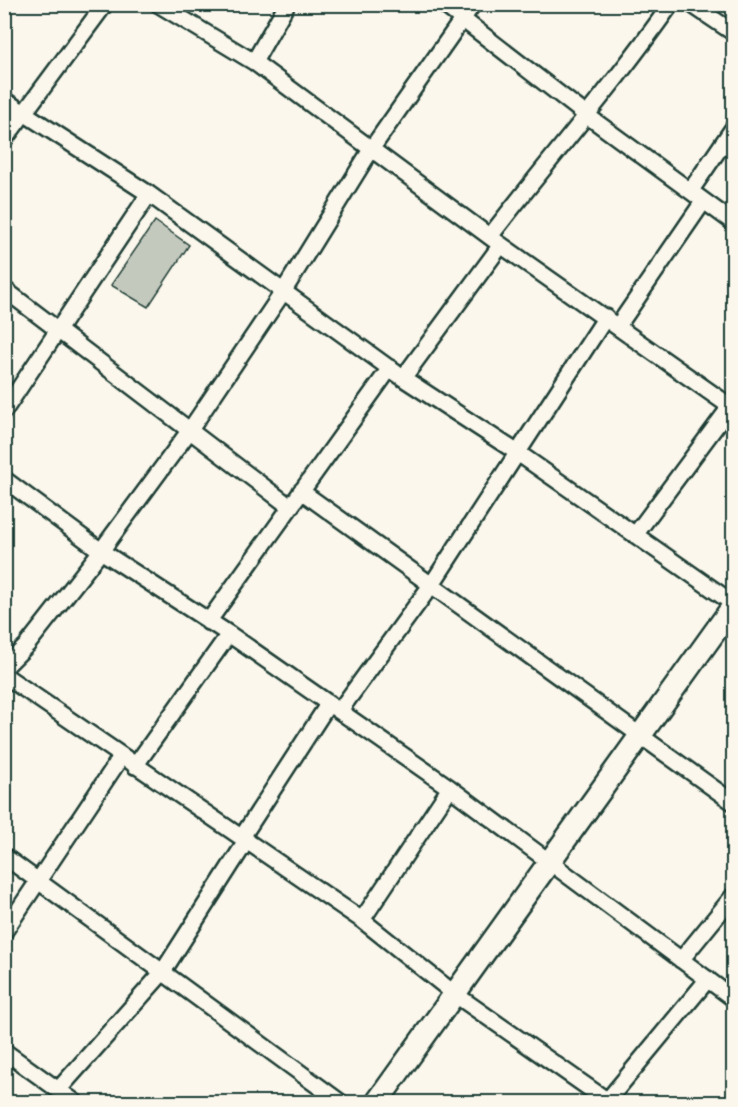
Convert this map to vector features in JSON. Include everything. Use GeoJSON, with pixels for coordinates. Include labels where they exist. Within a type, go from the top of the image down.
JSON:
{"type":"FeatureCollection","features":[{"type":"Feature","properties":{"kind":"street"},"geometry":{"type":"LineString","coordinates":[[4,140],[25,115],[105,4]]}},
{"type":"Feature","properties":{"kind":"street"},"geometry":{"type":"LineString","coordinates":[[158,4],[254,62],[496,240],[732,408],[635,535]]}},
{"type":"Feature","properties":{"kind":"street"},"geometry":{"type":"LineString","coordinates":[[254,62],[287,4]]}},
{"type":"Feature","properties":{"kind":"street"},"geometry":{"type":"LineString","coordinates":[[443,4],[585,114],[734,223]]}},
{"type":"Feature","properties":{"kind":"street"},"geometry":{"type":"LineString","coordinates":[[4,668],[27,645],[101,551],[190,430],[283,292],[372,148],[474,4]]}},
{"type":"Feature","properties":{"kind":"street"},"geometry":{"type":"LineString","coordinates":[[403,378],[585,114],[624,71],[671,4]]}},
{"type":"Feature","properties":{"kind":"street"},"geometry":{"type":"LineString","coordinates":[[691,4],[734,33]]}},
{"type":"Feature","properties":{"kind":"street"},"geometry":{"type":"LineString","coordinates":[[4,100],[149,194],[403,378],[518,453],[734,605],[637,736],[550,863],[377,1102]]}},
{"type":"Feature","properties":{"kind":"street"},"geometry":{"type":"LineString","coordinates":[[691,190],[734,127]]}},
{"type":"Feature","properties":{"kind":"street"},"geometry":{"type":"LineString","coordinates":[[4,411],[149,194]]}},
{"type":"Feature","properties":{"kind":"street"},"geometry":{"type":"LineString","coordinates":[[4,1051],[68,1098],[162,973],[244,839],[334,706],[432,584],[518,453],[612,322],[704,202]]}},
{"type":"Feature","properties":{"kind":"street"},"geometry":{"type":"LineString","coordinates":[[4,289],[289,506]]}},
{"type":"Feature","properties":{"kind":"street"},"geometry":{"type":"LineString","coordinates":[[208,622],[390,368]]}},
{"type":"Feature","properties":{"kind":"street"},"geometry":{"type":"LineString","coordinates":[[4,479],[101,551],[229,634],[450,788],[734,999]]}},
{"type":"Feature","properties":{"kind":"street"},"geometry":{"type":"LineString","coordinates":[[301,491],[432,584],[637,736],[734,803]]}},
{"type":"Feature","properties":{"kind":"street"},"geometry":{"type":"LineString","coordinates":[[135,766],[229,634]]}},
{"type":"Feature","properties":{"kind":"street"},"geometry":{"type":"LineString","coordinates":[[4,675],[362,920],[589,1097],[608,1102],[708,980]]}},
{"type":"Feature","properties":{"kind":"street"},"geometry":{"type":"LineString","coordinates":[[4,932],[121,757]]}},
{"type":"Feature","properties":{"kind":"street"},"geometry":{"type":"LineString","coordinates":[[362,920],[450,788]]}},
{"type":"Feature","properties":{"kind":"street"},"geometry":{"type":"LineString","coordinates":[[4,856],[40,880],[162,973],[340,1102]]}},
{"type":"Feature","properties":{"kind":"street"},"geometry":{"type":"LineString","coordinates":[[681,960],[734,895]]}},
{"type":"Feature","properties":{"kind":"building"},"geometry":{"type":"Polygon","coordinates":[[[155,221],[189,245],[148,307],[111,285],[155,221]]]}}]}
